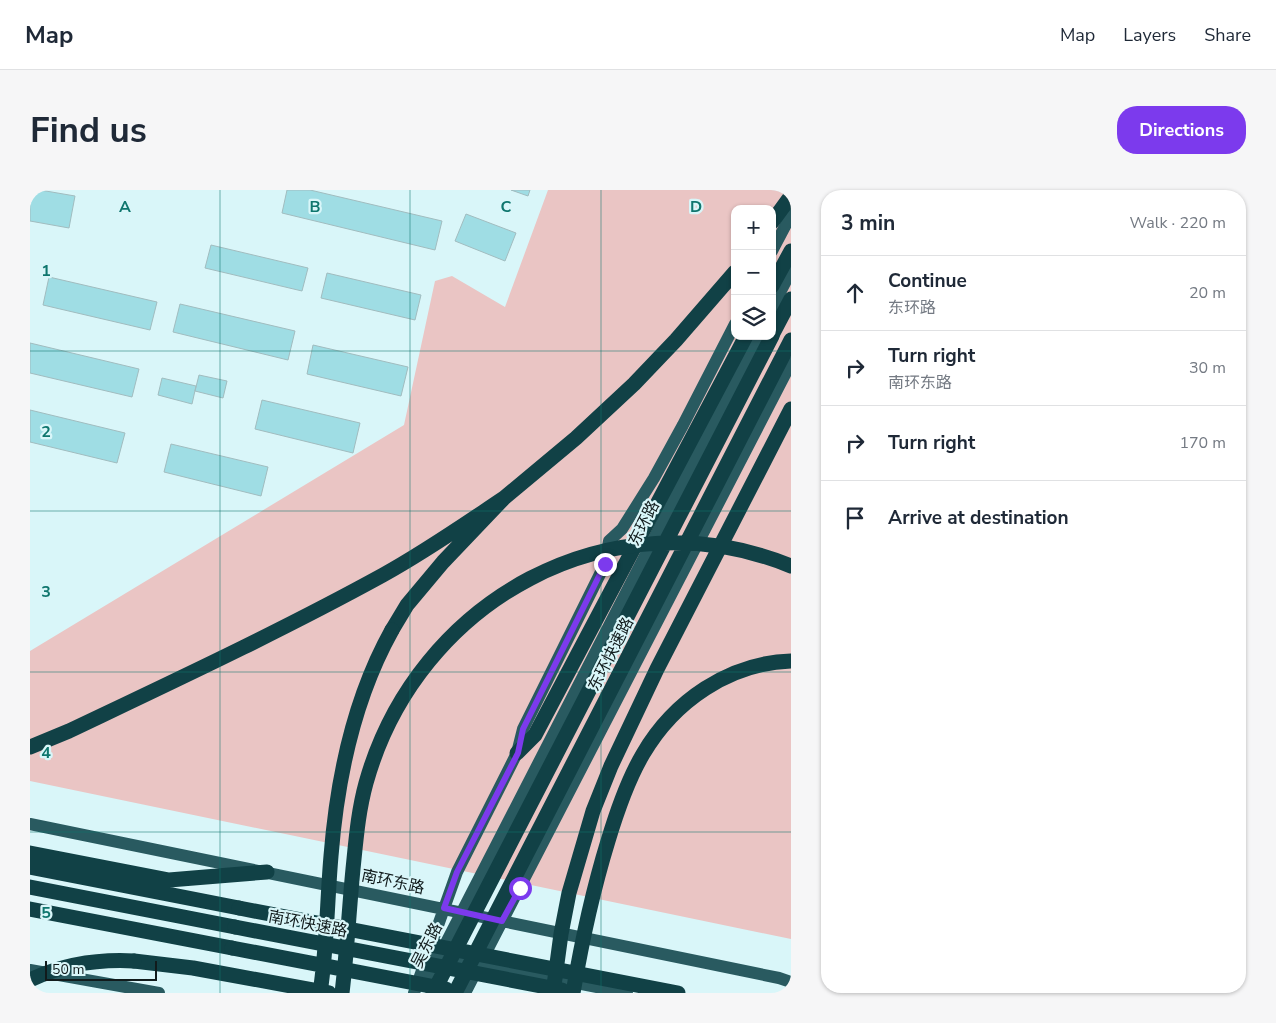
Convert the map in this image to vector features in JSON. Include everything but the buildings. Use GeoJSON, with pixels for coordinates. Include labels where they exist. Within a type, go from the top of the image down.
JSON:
{"type":"FeatureCollection","features":[{"type":"Feature","properties":{"kind":"highway"},"geometry":{"type":"LineString","coordinates":[[776,217],[791,196]]}},
{"type":"Feature","properties":{"kind":"highway"},"geometry":{"type":"LineString","coordinates":[[776,279],[791,251]]}},
{"type":"Feature","properties":{"kind":"highway"},"geometry":{"type":"LineString","coordinates":[[30,747],[86,723],[298,620],[426,550],[504,498],[576,438],[634,384],[676,340],[731,277]]}},
{"type":"Feature","properties":{"kind":"highway","name":"东环快速路"},"geometry":{"type":"LineString","coordinates":[[776,328],[791,299]]}},
{"type":"Feature","properties":{"kind":"highway"},"geometry":{"type":"LineString","coordinates":[[518,753],[535,735],[744,340]]}},
{"type":"Feature","properties":{"kind":"highway","name":"东环快速路"},"geometry":{"type":"LineString","coordinates":[[433,993],[770,340]]}},
{"type":"Feature","properties":{"kind":"highway","name":"东环快速路"},"geometry":{"type":"LineString","coordinates":[[462,991],[791,340]]}},
{"type":"Feature","properties":{"kind":"highway"},"geometry":{"type":"LineString","coordinates":[[553,993],[561,934],[569,894],[593,811],[611,766],[657,669],[791,409]]}},
{"type":"Feature","properties":{"kind":"highway"},"geometry":{"type":"LineString","coordinates":[[320,993],[331,854],[338,798],[352,734],[365,688],[380,650],[407,605],[443,562],[504,498]]}},
{"type":"Feature","properties":{"kind":"highway"},"geometry":{"type":"LineString","coordinates":[[342,993],[356,838],[362,802],[372,766],[386,731],[408,691],[436,654],[462,627],[490,603],[538,574],[573,559],[612,549],[651,544],[710,546],[749,553],[791,566]]}},
{"type":"Feature","properties":{"kind":"highway"},"geometry":{"type":"LineString","coordinates":[[573,993],[585,923],[603,856],[627,787],[650,743],[667,721],[683,705],[718,680],[758,666],[791,661]]}},
{"type":"Feature","properties":{"kind":"highway"},"geometry":{"type":"LineString","coordinates":[[30,853],[170,880],[267,872]]}},
{"type":"Feature","properties":{"kind":"highway"},"geometry":{"type":"LineString","coordinates":[[30,868],[678,993]]}},
{"type":"Feature","properties":{"kind":"highway","name":"南环快速路"},"geometry":{"type":"LineString","coordinates":[[30,887],[579,993]]}},
{"type":"Feature","properties":{"kind":"highway"},"geometry":{"type":"LineString","coordinates":[[30,909],[462,991]]}},
{"type":"Feature","properties":{"kind":"highway"},"geometry":{"type":"LineString","coordinates":[[30,980],[74,964],[121,960],[193,968],[329,993]]}},
{"type":"Feature","properties":{"kind":"main road"},"geometry":{"type":"LineString","coordinates":[[773,250],[791,215]]}},
{"type":"Feature","properties":{"kind":"main road"},"geometry":{"type":"LineString","coordinates":[[776,300],[791,271]]}},
{"type":"Feature","properties":{"kind":"main road"},"geometry":{"type":"LineString","coordinates":[[414,993],[457,872],[518,753],[523,729],[605,564],[609,541],[622,529],[654,478],[684,425],[731,332]]}},
{"type":"Feature","properties":{"kind":"main road","name":"东环路"},"geometry":{"type":"LineString","coordinates":[[461,912],[756,340]]}},
{"type":"Feature","properties":{"kind":"main road"},"geometry":{"type":"LineString","coordinates":[[462,991],[480,964],[791,363]]}},
{"type":"Feature","properties":{"kind":"main road","name":"南环东路"},"geometry":{"type":"LineString","coordinates":[[30,824],[787,979]]}},
{"type":"Feature","properties":{"kind":"main road","name":"吴东路"},"geometry":{"type":"LineString","coordinates":[[420,993],[461,912]]}},
{"type":"Feature","properties":{"kind":"main road"},"geometry":{"type":"LineString","coordinates":[[439,956],[627,993]]}},
{"type":"Feature","properties":{"kind":"main road"},"geometry":{"type":"LineString","coordinates":[[30,970],[158,993]]}},
{"type":"Feature","properties":{"kind":"shaded area"},"geometry":{"type":"Polygon","coordinates":[[[548,190],[791,190],[791,939],[30,781],[30,651],[404,425],[435,281],[452,276],[505,307],[548,190]]]}},
{"type":"Feature","properties":{"kind":"route"},"geometry":{"type":"LineString","coordinates":[[520,888],[502,921],[444,908],[457,872],[518,753],[523,729],[605,564]]}}]}
